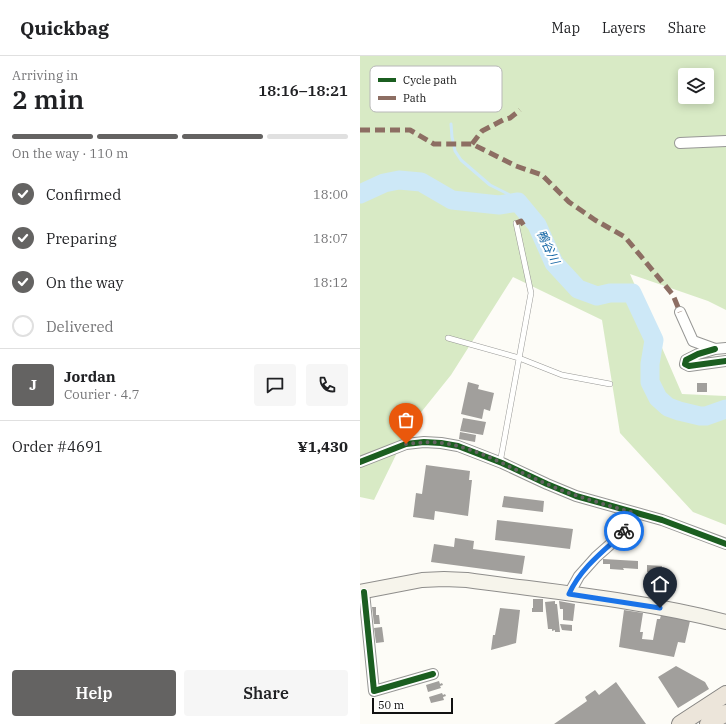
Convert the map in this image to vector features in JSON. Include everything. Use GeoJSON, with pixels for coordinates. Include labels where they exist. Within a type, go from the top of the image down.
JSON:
{"type":"FeatureCollection","features":[{"type":"Feature","properties":{"kind":"highway"},"geometry":{"type":"LineString","coordinates":[[680,724],[726,694]]}},
{"type":"Feature","properties":{"kind":"highway"},"geometry":{"type":"LineString","coordinates":[[708,724],[726,713]]}},
{"type":"Feature","properties":{"kind":"main road"},"geometry":{"type":"LineString","coordinates":[[362,592],[422,580],[467,580],[652,606],[700,615],[726,622]]}},
{"type":"Feature","properties":{"kind":"street"},"geometry":{"type":"LineString","coordinates":[[680,143],[726,140]]}},
{"type":"Feature","properties":{"kind":"street"},"geometry":{"type":"LineString","coordinates":[[680,312],[693,340],[715,349]]}},
{"type":"Feature","properties":{"kind":"street"},"geometry":{"type":"LineString","coordinates":[[726,348],[715,349],[698,354],[686,360],[685,364],[690,366],[726,362]]}},
{"type":"Feature","properties":{"kind":"street"},"geometry":{"type":"LineString","coordinates":[[360,462],[406,444],[441,442],[458,446],[576,496],[662,520],[726,544]]}},
{"type":"Feature","properties":{"kind":"street"},"geometry":{"type":"LineString","coordinates":[[569,594],[579,576],[596,557],[622,534],[634,513]]}},
{"type":"Feature","properties":{"kind":"street"},"geometry":{"type":"LineString","coordinates":[[362,592],[374,691],[433,674]]}},
{"type":"Feature","properties":{"kind":"lane"},"geometry":{"type":"LineString","coordinates":[[500,463],[531,294],[516,223]]}},
{"type":"Feature","properties":{"kind":"lane"},"geometry":{"type":"LineString","coordinates":[[448,338],[519,358],[562,374],[610,384]]}},
{"type":"Feature","properties":{"kind":"green space"},"geometry":{"type":"Polygon","coordinates":[[[360,56],[726,56],[726,310],[708,301],[630,274],[682,394],[726,396],[726,525],[693,512],[620,433],[602,320],[513,277],[451,375],[410,426],[374,500],[360,497],[360,56]]]}},
{"type":"Feature","properties":{"kind":"building"},"geometry":{"type":"Polygon","coordinates":[[[468,382],[479,385],[478,389],[494,393],[490,411],[484,409],[482,419],[461,414],[468,382]]]}},
{"type":"Feature","properties":{"kind":"building"},"geometry":{"type":"Polygon","coordinates":[[[697,383],[707,383],[707,392],[697,392],[697,383]]]}},
{"type":"Feature","properties":{"kind":"building"},"geometry":{"type":"Polygon","coordinates":[[[463,418],[486,422],[483,435],[460,431],[463,418]]]}},
{"type":"Feature","properties":{"kind":"building"},"geometry":{"type":"Polygon","coordinates":[[[460,432],[476,435],[475,442],[459,439],[460,432]]]}},
{"type":"Feature","properties":{"kind":"building"},"geometry":{"type":"Polygon","coordinates":[[[426,465],[470,471],[469,480],[472,480],[468,516],[435,511],[434,520],[413,517],[416,493],[422,494],[426,465]]]}},
{"type":"Feature","properties":{"kind":"building"},"geometry":{"type":"Polygon","coordinates":[[[504,496],[544,501],[543,512],[502,507],[504,496]]]}},
{"type":"Feature","properties":{"kind":"building"},"geometry":{"type":"Polygon","coordinates":[[[497,520],[573,529],[570,549],[495,540],[497,520]]]}},
{"type":"Feature","properties":{"kind":"building"},"geometry":{"type":"Polygon","coordinates":[[[455,538],[474,541],[473,549],[525,556],[522,574],[431,562],[434,544],[454,547],[455,538]]]}},
{"type":"Feature","properties":{"kind":"building"},"geometry":{"type":"Polygon","coordinates":[[[603,559],[638,561],[638,569],[610,569],[610,564],[603,564],[603,559]]]}},
{"type":"Feature","properties":{"kind":"building"},"geometry":{"type":"Polygon","coordinates":[[[647,565],[662,566],[661,573],[647,572],[647,565]]]}},
{"type":"Feature","properties":{"kind":"building"},"geometry":{"type":"Polygon","coordinates":[[[533,599],[543,599],[543,612],[532,612],[533,599]]]}},
{"type":"Feature","properties":{"kind":"building"},"geometry":{"type":"Polygon","coordinates":[[[555,601],[555,604],[557,604],[560,632],[555,632],[555,630],[552,631],[552,629],[548,629],[545,602],[555,601]]]}},
{"type":"Feature","properties":{"kind":"building"},"geometry":{"type":"Polygon","coordinates":[[[559,601],[575,604],[573,621],[563,620],[563,609],[560,609],[559,601]]]}},
{"type":"Feature","properties":{"kind":"building"},"geometry":{"type":"Polygon","coordinates":[[[372,607],[376,607],[376,615],[379,615],[380,624],[374,624],[372,607]]]}},
{"type":"Feature","properties":{"kind":"building"},"geometry":{"type":"Polygon","coordinates":[[[500,608],[520,610],[516,643],[491,650],[493,635],[495,635],[500,608]]]}},
{"type":"Feature","properties":{"kind":"building"},"geometry":{"type":"Polygon","coordinates":[[[624,610],[643,613],[640,632],[643,632],[642,639],[653,640],[657,619],[660,619],[661,615],[690,621],[685,643],[678,642],[674,657],[619,647],[624,610]]]}},
{"type":"Feature","properties":{"kind":"building"},"geometry":{"type":"Polygon","coordinates":[[[560,624],[572,625],[572,631],[562,630],[560,624]]]}},
{"type":"Feature","properties":{"kind":"building"},"geometry":{"type":"Polygon","coordinates":[[[382,627],[384,642],[376,643],[374,628],[382,627]]]}},
{"type":"Feature","properties":{"kind":"building"},"geometry":{"type":"Polygon","coordinates":[[[676,666],[705,682],[709,689],[678,708],[658,677],[676,666]]]}},
{"type":"Feature","properties":{"kind":"building"},"geometry":{"type":"Polygon","coordinates":[[[439,681],[440,684],[442,683],[443,685],[440,686],[441,688],[428,692],[426,685],[439,681]]]}},
{"type":"Feature","properties":{"kind":"building"},"geometry":{"type":"Polygon","coordinates":[[[616,682],[646,724],[554,724],[587,701],[585,697],[595,690],[599,695],[616,682]]]}},
{"type":"Feature","properties":{"kind":"building"},"geometry":{"type":"Polygon","coordinates":[[[442,693],[446,696],[443,697],[444,700],[431,703],[429,697],[442,693]]]}},
{"type":"Feature","properties":{"kind":"waterway"},"geometry":{"type":"LineString","coordinates":[[451,124],[455,151],[461,160],[490,185],[508,194],[518,202]]}},
{"type":"Feature","properties":{"kind":"waterway","name":"鴨谷川"},"geometry":{"type":"LineString","coordinates":[[360,194],[384,183],[399,180],[421,182],[452,200],[499,205],[518,202],[537,225],[554,263],[578,289],[597,296],[610,293],[632,293],[654,340],[650,364],[650,382],[658,398],[668,407],[700,416],[706,416],[726,409]]}},
{"type":"Feature","properties":{"kind":"marked path"},"geometry":{"type":"LineString","coordinates":[[472,144],[482,131],[510,118],[520,110]]}},
{"type":"Feature","properties":{"kind":"marked path"},"geometry":{"type":"LineString","coordinates":[[360,130],[410,130],[434,144],[472,144],[516,166],[542,175],[569,202],[595,220],[625,237],[673,295],[680,312]]}},
{"type":"Feature","properties":{"kind":"marked path"},"geometry":{"type":"LineString","coordinates":[[516,223],[521,221],[526,229]]}},
{"type":"Feature","properties":{"kind":"cycle path"},"geometry":{"type":"LineString","coordinates":[[715,349],[698,354],[686,360],[685,364],[689,366],[726,361]]}},
{"type":"Feature","properties":{"kind":"cycle path"},"geometry":{"type":"LineString","coordinates":[[360,462],[406,444],[424,442],[458,446],[502,463],[576,496],[662,520],[726,544]]}},
{"type":"Feature","properties":{"kind":"cycle path"},"geometry":{"type":"LineString","coordinates":[[364,592],[374,691],[433,674]]}},
{"type":"Feature","properties":{"kind":"way so far"},"geometry":{"type":"LineString","coordinates":[[406,444],[441,442],[458,446],[502,463],[576,496],[634,513],[624,531]]}},
{"type":"Feature","properties":{"kind":"route"},"geometry":{"type":"LineString","coordinates":[[624,531],[596,557],[579,576],[569,594],[660,608]]}}]}
